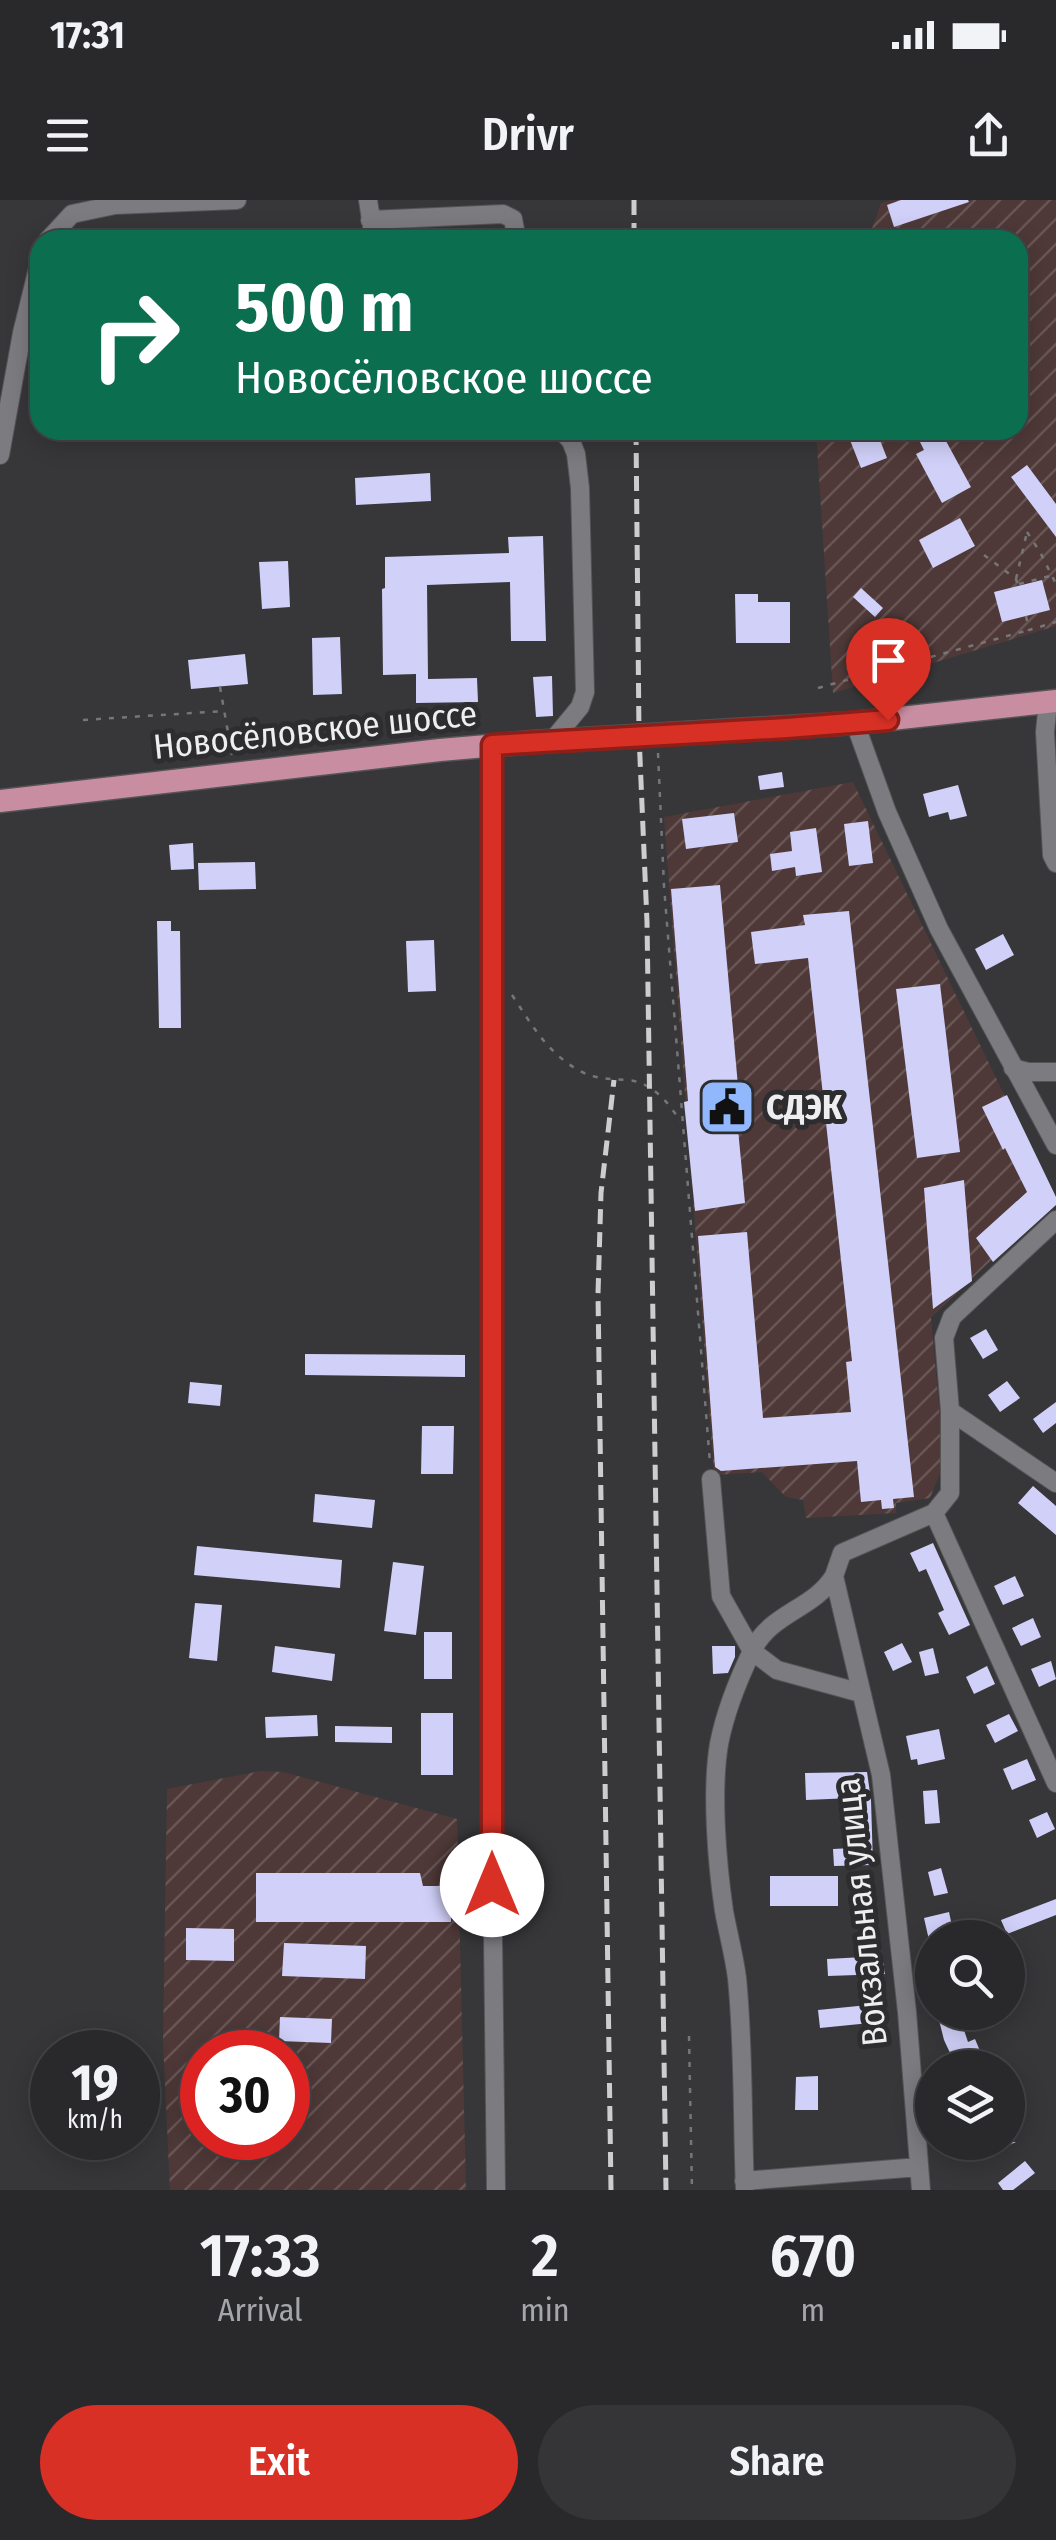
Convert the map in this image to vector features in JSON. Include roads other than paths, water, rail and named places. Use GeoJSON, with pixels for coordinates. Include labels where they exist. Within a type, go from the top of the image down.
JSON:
{"type":"FeatureCollection","features":[{"type":"Feature","properties":{"kind":"main road","name":"Новосёловское шоссе"},"geometry":{"type":"LineString","coordinates":[[4,802],[492,745],[855,723],[1052,701]]}},
{"type":"Feature","properties":{"kind":"street"},"geometry":{"type":"LineString","coordinates":[[57,230],[72,214],[115,205],[238,200]]}},
{"type":"Feature","properties":{"kind":"street"},"geometry":{"type":"LineString","coordinates":[[368,200],[374,230]]}},
{"type":"Feature","properties":{"kind":"street"},"geometry":{"type":"LineString","coordinates":[[370,220],[503,214],[513,219],[515,230]]}},
{"type":"Feature","properties":{"kind":"street"},"geometry":{"type":"LineString","coordinates":[[0,455],[30,301]]}},
{"type":"Feature","properties":{"kind":"street"},"geometry":{"type":"LineString","coordinates":[[552,741],[580,707],[585,692],[579,476],[570,440]]}},
{"type":"Feature","properties":{"kind":"street"},"geometry":{"type":"LineString","coordinates":[[1052,701],[1045,732],[1052,855],[1056,863]]}},
{"type":"Feature","properties":{"kind":"street"},"geometry":{"type":"LineString","coordinates":[[855,723],[887,812],[939,929],[1056,1145]]}},
{"type":"Feature","properties":{"kind":"street"},"geometry":{"type":"LineString","coordinates":[[492,745],[491,1770],[496,2190]]}},
{"type":"Feature","properties":{"kind":"street"},"geometry":{"type":"LineString","coordinates":[[1013,1068],[1056,1074]]}},
{"type":"Feature","properties":{"kind":"street"},"geometry":{"type":"LineString","coordinates":[[1033,1106],[1056,1074]]}},
{"type":"Feature","properties":{"kind":"street"},"geometry":{"type":"LineString","coordinates":[[919,2167],[744,2186],[740,2021],[720,1875],[716,1805],[719,1747],[726,1716],[764,1631],[818,1595],[834,1576],[842,1553],[934,1513],[950,1493],[950,1412],[944,1338],[952,1317],[1056,1220]]}},
{"type":"Feature","properties":{"kind":"street"},"geometry":{"type":"LineString","coordinates":[[950,1412],[1056,1483]]}},
{"type":"Feature","properties":{"kind":"street"},"geometry":{"type":"LineString","coordinates":[[711,1480],[721,1596],[752,1651],[777,1670],[862,1693]]}},
{"type":"Feature","properties":{"kind":"street"},"geometry":{"type":"LineString","coordinates":[[934,1513],[1056,1782]]}},
{"type":"Feature","properties":{"kind":"street","name":"Вокзальная улица"},"geometry":{"type":"LineString","coordinates":[[834,1576],[883,1792],[921,2190]]}},
{"type":"Feature","properties":{"kind":"railway"},"geometry":{"type":"LineString","coordinates":[[634,200],[634,230]]}},
{"type":"Feature","properties":{"kind":"railway"},"geometry":{"type":"LineString","coordinates":[[636,440],[666,2190]]}},
{"type":"Feature","properties":{"kind":"railway"},"geometry":{"type":"LineString","coordinates":[[611,2190],[598,1294],[601,1193],[614,1080]]}},
{"type":"Feature","properties":{"kind":"place","name":"СДЭК"},"geometry":{"type":"Point","coordinates":[727,1107]}}]}
